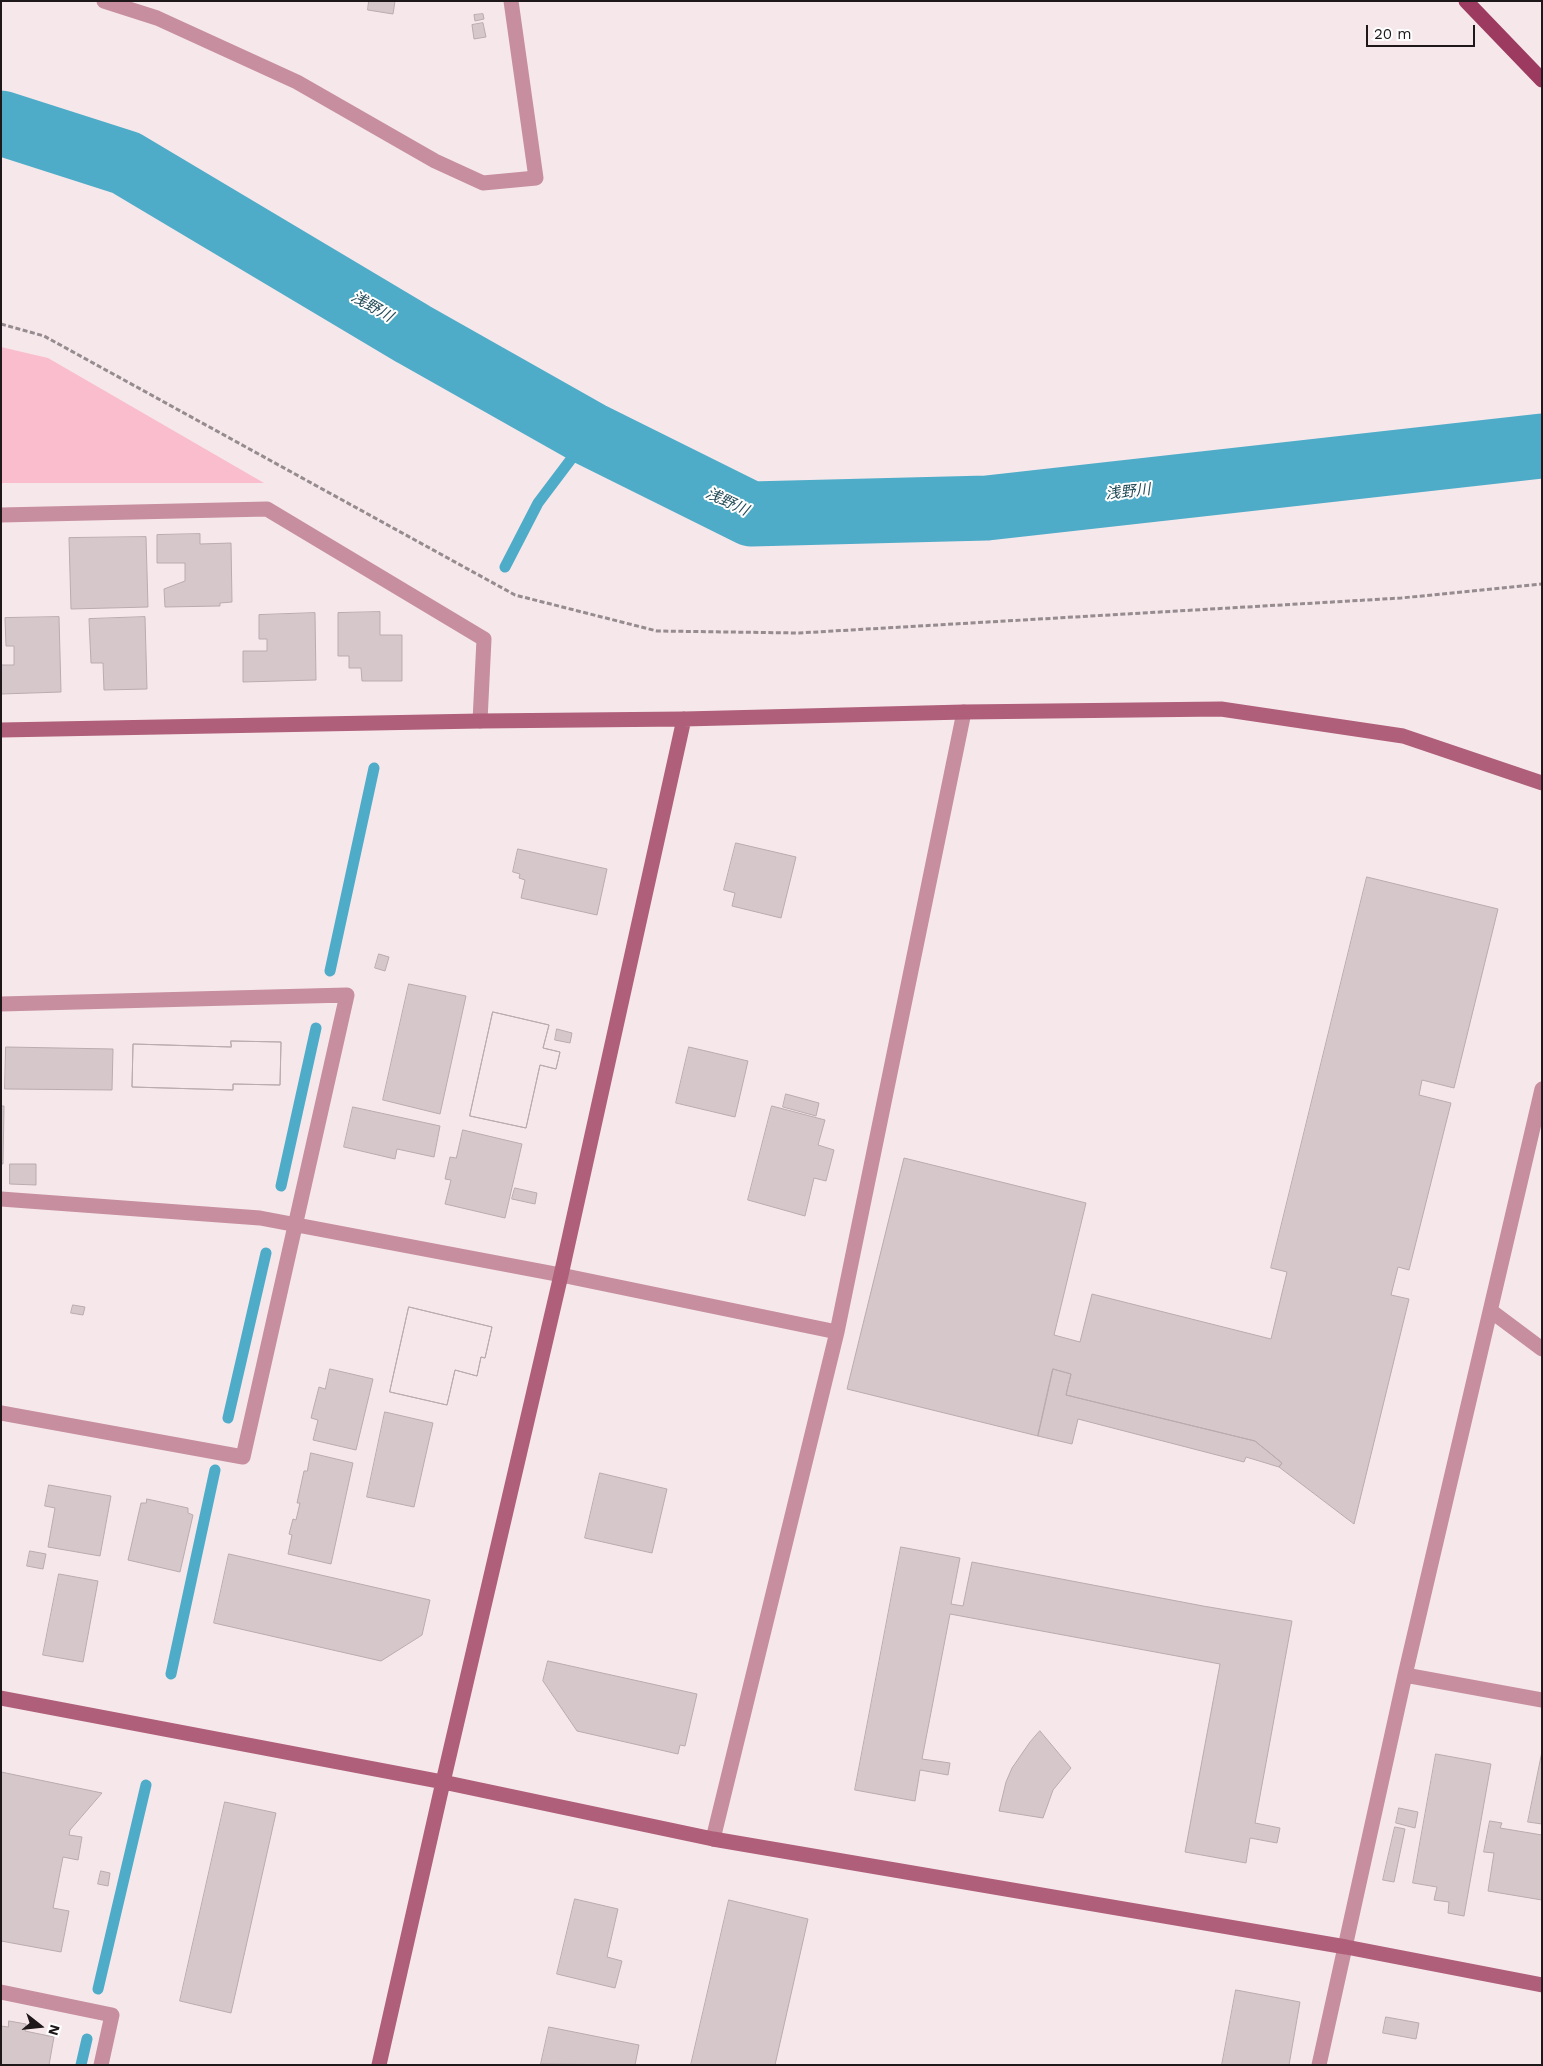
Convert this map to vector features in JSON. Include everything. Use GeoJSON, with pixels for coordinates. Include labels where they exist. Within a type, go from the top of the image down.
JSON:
{"type":"FeatureCollection","features":[{"type":"Feature","properties":{"kind":"main road"},"geometry":{"type":"LineString","coordinates":[[1466,1],[1542,80]]}},
{"type":"Feature","properties":{"kind":"street"},"geometry":{"type":"LineString","coordinates":[[104,1],[156,18],[297,82],[435,161],[483,183],[536,178],[511,1]]}},
{"type":"Feature","properties":{"kind":"street"},"geometry":{"type":"LineString","coordinates":[[1,515],[267,509],[484,639],[480,721]]}},
{"type":"Feature","properties":{"kind":"street"},"geometry":{"type":"LineString","coordinates":[[1,730],[1221,709],[1403,736],[1542,784]]}},
{"type":"Feature","properties":{"kind":"street"},"geometry":{"type":"LineString","coordinates":[[713,1840],[837,1332],[964,712]]}},
{"type":"Feature","properties":{"kind":"street"},"geometry":{"type":"LineString","coordinates":[[379,2065],[442,1782],[562,1275],[684,719]]}},
{"type":"Feature","properties":{"kind":"street"},"geometry":{"type":"LineString","coordinates":[[1,1004],[347,995],[243,1457],[1,1413]]}},
{"type":"Feature","properties":{"kind":"street"},"geometry":{"type":"LineString","coordinates":[[1319,2065],[1406,1675],[1542,1088]]}},
{"type":"Feature","properties":{"kind":"street"},"geometry":{"type":"LineString","coordinates":[[1,1200],[260,1218],[562,1275],[837,1332]]}},
{"type":"Feature","properties":{"kind":"street"},"geometry":{"type":"LineString","coordinates":[[1491,1311],[1542,1349]]}},
{"type":"Feature","properties":{"kind":"street"},"geometry":{"type":"LineString","coordinates":[[1406,1675],[1542,1700]]}},
{"type":"Feature","properties":{"kind":"street"},"geometry":{"type":"LineString","coordinates":[[1,1698],[442,1782],[713,1840],[1346,1947],[1542,1985]]}},
{"type":"Feature","properties":{"kind":"street"},"geometry":{"type":"LineString","coordinates":[[1,1992],[112,2015],[101,2065]]}},
{"type":"Feature","properties":{"kind":"path"},"geometry":{"type":"LineString","coordinates":[[1,324],[44,336],[515,595],[657,631],[809,632],[1401,598],[1542,584]]}},
{"type":"Feature","properties":{"kind":"shaded area"},"geometry":{"type":"Polygon","coordinates":[[[1,347],[48,358],[264,483],[1,483],[1,347]]]}},
{"type":"Feature","properties":{"kind":"building"},"geometry":{"type":"Polygon","coordinates":[[[369,1],[395,1],[393,14],[368,10],[369,1]]]}},
{"type":"Feature","properties":{"kind":"building"},"geometry":{"type":"Polygon","coordinates":[[[483,14],[484,19],[475,21],[474,15],[483,14]]]}},
{"type":"Feature","properties":{"kind":"building"},"geometry":{"type":"Polygon","coordinates":[[[483,23],[486,37],[474,39],[472,25],[483,23]]]}},
{"type":"Feature","properties":{"kind":"building"},"geometry":{"type":"Polygon","coordinates":[[[200,534],[200,544],[231,543],[232,602],[220,603],[220,606],[165,607],[164,589],[185,581],[185,563],[157,563],[157,535],[200,534]]]}},
{"type":"Feature","properties":{"kind":"building"},"geometry":{"type":"Polygon","coordinates":[[[146,537],[148,607],[71,609],[69,538],[146,537]]]}},
{"type":"Feature","properties":{"kind":"building"},"geometry":{"type":"Polygon","coordinates":[[[380,612],[380,635],[402,635],[402,681],[362,681],[361,668],[349,668],[349,656],[338,656],[338,613],[380,612]]]}},
{"type":"Feature","properties":{"kind":"building"},"geometry":{"type":"Polygon","coordinates":[[[315,613],[316,680],[243,682],[243,651],[267,651],[267,639],[259,639],[259,615],[315,613]]]}},
{"type":"Feature","properties":{"kind":"building"},"geometry":{"type":"Polygon","coordinates":[[[59,617],[61,692],[1,694],[1,665],[14,665],[14,646],[6,646],[5,618],[59,617]]]}},
{"type":"Feature","properties":{"kind":"building"},"geometry":{"type":"Polygon","coordinates":[[[145,617],[147,689],[104,690],[103,663],[91,663],[89,619],[145,617]]]}},
{"type":"Feature","properties":{"kind":"building"},"geometry":{"type":"Polygon","coordinates":[[[736,843],[796,857],[781,918],[732,906],[735,893],[724,890],[736,843]]]}},
{"type":"Feature","properties":{"kind":"building"},"geometry":{"type":"Polygon","coordinates":[[[518,849],[607,869],[597,915],[521,898],[525,880],[519,878],[520,874],[513,872],[518,849]]]}},
{"type":"Feature","properties":{"kind":"building"},"geometry":{"type":"Polygon","coordinates":[[[1367,877],[1498,909],[1454,1088],[1422,1080],[1419,1095],[1451,1103],[1409,1270],[1398,1267],[1391,1295],[1409,1299],[1354,1524],[1279,1467],[1282,1463],[1255,1441],[1066,1395],[1071,1374],[1053,1369],[1038,1436],[847,1389],[904,1158],[1086,1203],[1054,1335],[1080,1342],[1092,1294],[1271,1339],[1287,1272],[1271,1268],[1367,877]]]}},
{"type":"Feature","properties":{"kind":"building"},"geometry":{"type":"Polygon","coordinates":[[[379,954],[389,957],[385,971],[375,968],[379,954]]]}},
{"type":"Feature","properties":{"kind":"building"},"geometry":{"type":"Polygon","coordinates":[[[409,984],[466,996],[440,1114],[383,1100],[409,984]]]}},
{"type":"Feature","properties":{"kind":"building"},"geometry":{"type":"Polygon","coordinates":[[[493,1012],[549,1025],[543,1048],[560,1052],[556,1069],[540,1065],[526,1128],[470,1116],[493,1012]]]}},
{"type":"Feature","properties":{"kind":"building"},"geometry":{"type":"Polygon","coordinates":[[[493,1012],[549,1025],[543,1048],[560,1052],[556,1069],[540,1065],[526,1128],[470,1116],[493,1012]]]}},
{"type":"Feature","properties":{"kind":"building"},"geometry":{"type":"Polygon","coordinates":[[[557,1029],[572,1033],[570,1043],[555,1040],[557,1029]]]}},
{"type":"Feature","properties":{"kind":"building"},"geometry":{"type":"Polygon","coordinates":[[[231,1041],[281,1042],[280,1085],[233,1084],[233,1090],[132,1087],[133,1044],[231,1047],[231,1041]]]}},
{"type":"Feature","properties":{"kind":"building"},"geometry":{"type":"Polygon","coordinates":[[[231,1041],[281,1042],[280,1085],[233,1084],[233,1090],[132,1087],[133,1044],[231,1047],[231,1041]]]}},
{"type":"Feature","properties":{"kind":"building"},"geometry":{"type":"Polygon","coordinates":[[[6,1047],[113,1049],[112,1090],[5,1089],[6,1047]]]}},
{"type":"Feature","properties":{"kind":"building"},"geometry":{"type":"Polygon","coordinates":[[[689,1047],[748,1061],[735,1117],[676,1103],[689,1047]]]}},
{"type":"Feature","properties":{"kind":"building"},"geometry":{"type":"Polygon","coordinates":[[[786,1094],[819,1103],[816,1116],[783,1107],[786,1094]]]}},
{"type":"Feature","properties":{"kind":"building"},"geometry":{"type":"Polygon","coordinates":[[[1,1106],[4,1106],[3,1164],[1,1164],[1,1106]]]}},
{"type":"Feature","properties":{"kind":"building"},"geometry":{"type":"Polygon","coordinates":[[[772,1106],[825,1120],[818,1145],[834,1150],[826,1181],[814,1178],[805,1216],[748,1200],[772,1106]]]}},
{"type":"Feature","properties":{"kind":"building"},"geometry":{"type":"Polygon","coordinates":[[[353,1107],[440,1126],[434,1157],[397,1149],[395,1159],[344,1147],[353,1107]]]}},
{"type":"Feature","properties":{"kind":"building"},"geometry":{"type":"Polygon","coordinates":[[[463,1130],[522,1144],[505,1218],[445,1204],[451,1180],[445,1179],[450,1157],[456,1158],[463,1130]]]}},
{"type":"Feature","properties":{"kind":"building"},"geometry":{"type":"Polygon","coordinates":[[[10,1164],[36,1164],[36,1185],[10,1184],[10,1164]]]}},
{"type":"Feature","properties":{"kind":"building"},"geometry":{"type":"Polygon","coordinates":[[[515,1188],[537,1193],[535,1204],[512,1199],[515,1188]]]}},
{"type":"Feature","properties":{"kind":"building"},"geometry":{"type":"Polygon","coordinates":[[[73,1305],[85,1307],[83,1315],[71,1313],[73,1305]]]}},
{"type":"Feature","properties":{"kind":"building"},"geometry":{"type":"Polygon","coordinates":[[[409,1307],[492,1327],[485,1358],[481,1357],[477,1376],[455,1370],[447,1405],[390,1392],[409,1307]]]}},
{"type":"Feature","properties":{"kind":"building"},"geometry":{"type":"Polygon","coordinates":[[[409,1307],[492,1327],[485,1358],[481,1357],[477,1376],[455,1370],[447,1405],[390,1392],[409,1307]]]}},
{"type":"Feature","properties":{"kind":"building"},"geometry":{"type":"Polygon","coordinates":[[[330,1369],[373,1379],[356,1450],[313,1440],[318,1420],[311,1418],[319,1387],[325,1389],[330,1369]]]}},
{"type":"Feature","properties":{"kind":"building"},"geometry":{"type":"Polygon","coordinates":[[[1053,1369],[1071,1374],[1066,1395],[1255,1441],[1282,1463],[1279,1467],[1246,1457],[1244,1462],[1078,1419],[1072,1444],[1038,1436],[1053,1369]]]}},
{"type":"Feature","properties":{"kind":"building"},"geometry":{"type":"Polygon","coordinates":[[[385,1412],[433,1423],[414,1507],[367,1497],[385,1412]]]}},
{"type":"Feature","properties":{"kind":"building"},"geometry":{"type":"Polygon","coordinates":[[[311,1453],[353,1463],[331,1564],[288,1554],[292,1535],[289,1534],[293,1519],[296,1520],[300,1503],[297,1503],[304,1471],[307,1471],[311,1453]]]}},
{"type":"Feature","properties":{"kind":"building"},"geometry":{"type":"Polygon","coordinates":[[[600,1473],[667,1489],[652,1553],[585,1538],[600,1473]]]}},
{"type":"Feature","properties":{"kind":"building"},"geometry":{"type":"Polygon","coordinates":[[[49,1485],[111,1496],[100,1556],[48,1547],[55,1508],[45,1506],[49,1485]]]}},
{"type":"Feature","properties":{"kind":"building"},"geometry":{"type":"Polygon","coordinates":[[[147,1499],[188,1508],[188,1513],[193,1515],[180,1572],[128,1560],[141,1503],[146,1503],[147,1499]]]}},
{"type":"Feature","properties":{"kind":"building"},"geometry":{"type":"Polygon","coordinates":[[[901,1547],[960,1558],[951,1604],[963,1606],[972,1562],[1292,1621],[1255,1823],[1280,1828],[1277,1843],[1250,1838],[1246,1863],[1185,1852],[1220,1664],[950,1614],[922,1759],[950,1763],[948,1775],[920,1770],[915,1801],[855,1790],[901,1547]]]}},
{"type":"Feature","properties":{"kind":"building"},"geometry":{"type":"Polygon","coordinates":[[[30,1551],[46,1554],[43,1569],[27,1566],[30,1551]]]}},
{"type":"Feature","properties":{"kind":"building"},"geometry":{"type":"Polygon","coordinates":[[[229,1554],[430,1600],[422,1635],[381,1661],[214,1623],[229,1554]]]}},
{"type":"Feature","properties":{"kind":"building"},"geometry":{"type":"Polygon","coordinates":[[[59,1574],[98,1581],[83,1662],[43,1655],[59,1574]]]}},
{"type":"Feature","properties":{"kind":"building"},"geometry":{"type":"Polygon","coordinates":[[[548,1661],[697,1694],[685,1746],[680,1745],[678,1754],[577,1731],[543,1681],[548,1661]]]}},
{"type":"Feature","properties":{"kind":"building"},"geometry":{"type":"Polygon","coordinates":[[[1040,1731],[1071,1768],[1053,1790],[1043,1818],[999,1811],[1006,1782],[1012,1768],[1040,1731]]]}},
{"type":"Feature","properties":{"kind":"building"},"geometry":{"type":"Polygon","coordinates":[[[1542,1752],[1542,1824],[1528,1822],[1542,1752]]]}},
{"type":"Feature","properties":{"kind":"building"},"geometry":{"type":"Polygon","coordinates":[[[1436,1754],[1491,1764],[1464,1916],[1448,1913],[1449,1902],[1434,1900],[1437,1887],[1413,1883],[1436,1754]]]}},
{"type":"Feature","properties":{"kind":"building"},"geometry":{"type":"Polygon","coordinates":[[[1,1772],[102,1793],[70,1830],[69,1835],[82,1837],[78,1860],[63,1857],[53,1908],[69,1911],[61,1952],[1,1941],[1,1772]]]}},
{"type":"Feature","properties":{"kind":"building"},"geometry":{"type":"Polygon","coordinates":[[[225,1802],[276,1813],[231,2013],[180,2001],[225,1802]]]}},
{"type":"Feature","properties":{"kind":"building"},"geometry":{"type":"Polygon","coordinates":[[[1399,1808],[1418,1812],[1415,1828],[1396,1823],[1399,1808]]]}},
{"type":"Feature","properties":{"kind":"building"},"geometry":{"type":"Polygon","coordinates":[[[1490,1821],[1502,1823],[1500,1828],[1542,1835],[1542,1900],[1488,1891],[1494,1853],[1484,1852],[1490,1821]]]}},
{"type":"Feature","properties":{"kind":"building"},"geometry":{"type":"Polygon","coordinates":[[[1395,1827],[1405,1829],[1394,1882],[1383,1880],[1395,1827]]]}},
{"type":"Feature","properties":{"kind":"building"},"geometry":{"type":"Polygon","coordinates":[[[101,1871],[110,1873],[108,1886],[98,1884],[101,1871]]]}},
{"type":"Feature","properties":{"kind":"building"},"geometry":{"type":"Polygon","coordinates":[[[575,1899],[618,1909],[607,1957],[622,1961],[615,1988],[557,1974],[575,1899]]]}},
{"type":"Feature","properties":{"kind":"building"},"geometry":{"type":"Polygon","coordinates":[[[729,1900],[808,1919],[775,2065],[691,2065],[729,1900]]]}},
{"type":"Feature","properties":{"kind":"building"},"geometry":{"type":"Polygon","coordinates":[[[1236,1990],[1300,2002],[1289,2065],[1222,2065],[1236,1990]]]}},
{"type":"Feature","properties":{"kind":"building"},"geometry":{"type":"Polygon","coordinates":[[[1386,2017],[1419,2023],[1416,2039],[1383,2033],[1386,2017]]]}},
{"type":"Feature","properties":{"kind":"building"},"geometry":{"type":"Polygon","coordinates":[[[9,2021],[26,2024],[25,2031],[54,2037],[49,2065],[1,2065],[1,2026],[8,2027],[9,2021]]]}},
{"type":"Feature","properties":{"kind":"building"},"geometry":{"type":"Polygon","coordinates":[[[549,2027],[639,2045],[635,2065],[541,2064],[549,2027]]]}},
{"type":"Feature","properties":{"kind":"waterway","name":"浅野川"},"geometry":{"type":"LineString","coordinates":[[1,123],[126,163],[413,334],[590,434],[751,514],[987,508],[1542,446]]}},
{"type":"Feature","properties":{"kind":"waterway"},"geometry":{"type":"LineString","coordinates":[[505,567],[538,503],[590,434]]}},
{"type":"Feature","properties":{"kind":"waterway"},"geometry":{"type":"LineString","coordinates":[[330,971],[374,768]]}},
{"type":"Feature","properties":{"kind":"waterway"},"geometry":{"type":"LineString","coordinates":[[281,1186],[316,1028]]}},
{"type":"Feature","properties":{"kind":"waterway"},"geometry":{"type":"LineString","coordinates":[[228,1418],[266,1253]]}},
{"type":"Feature","properties":{"kind":"waterway"},"geometry":{"type":"LineString","coordinates":[[171,1674],[215,1470]]}},
{"type":"Feature","properties":{"kind":"waterway"},"geometry":{"type":"LineString","coordinates":[[98,1989],[146,1785]]}},
{"type":"Feature","properties":{"kind":"waterway"},"geometry":{"type":"LineString","coordinates":[[81,2065],[87,2039]]}}]}
